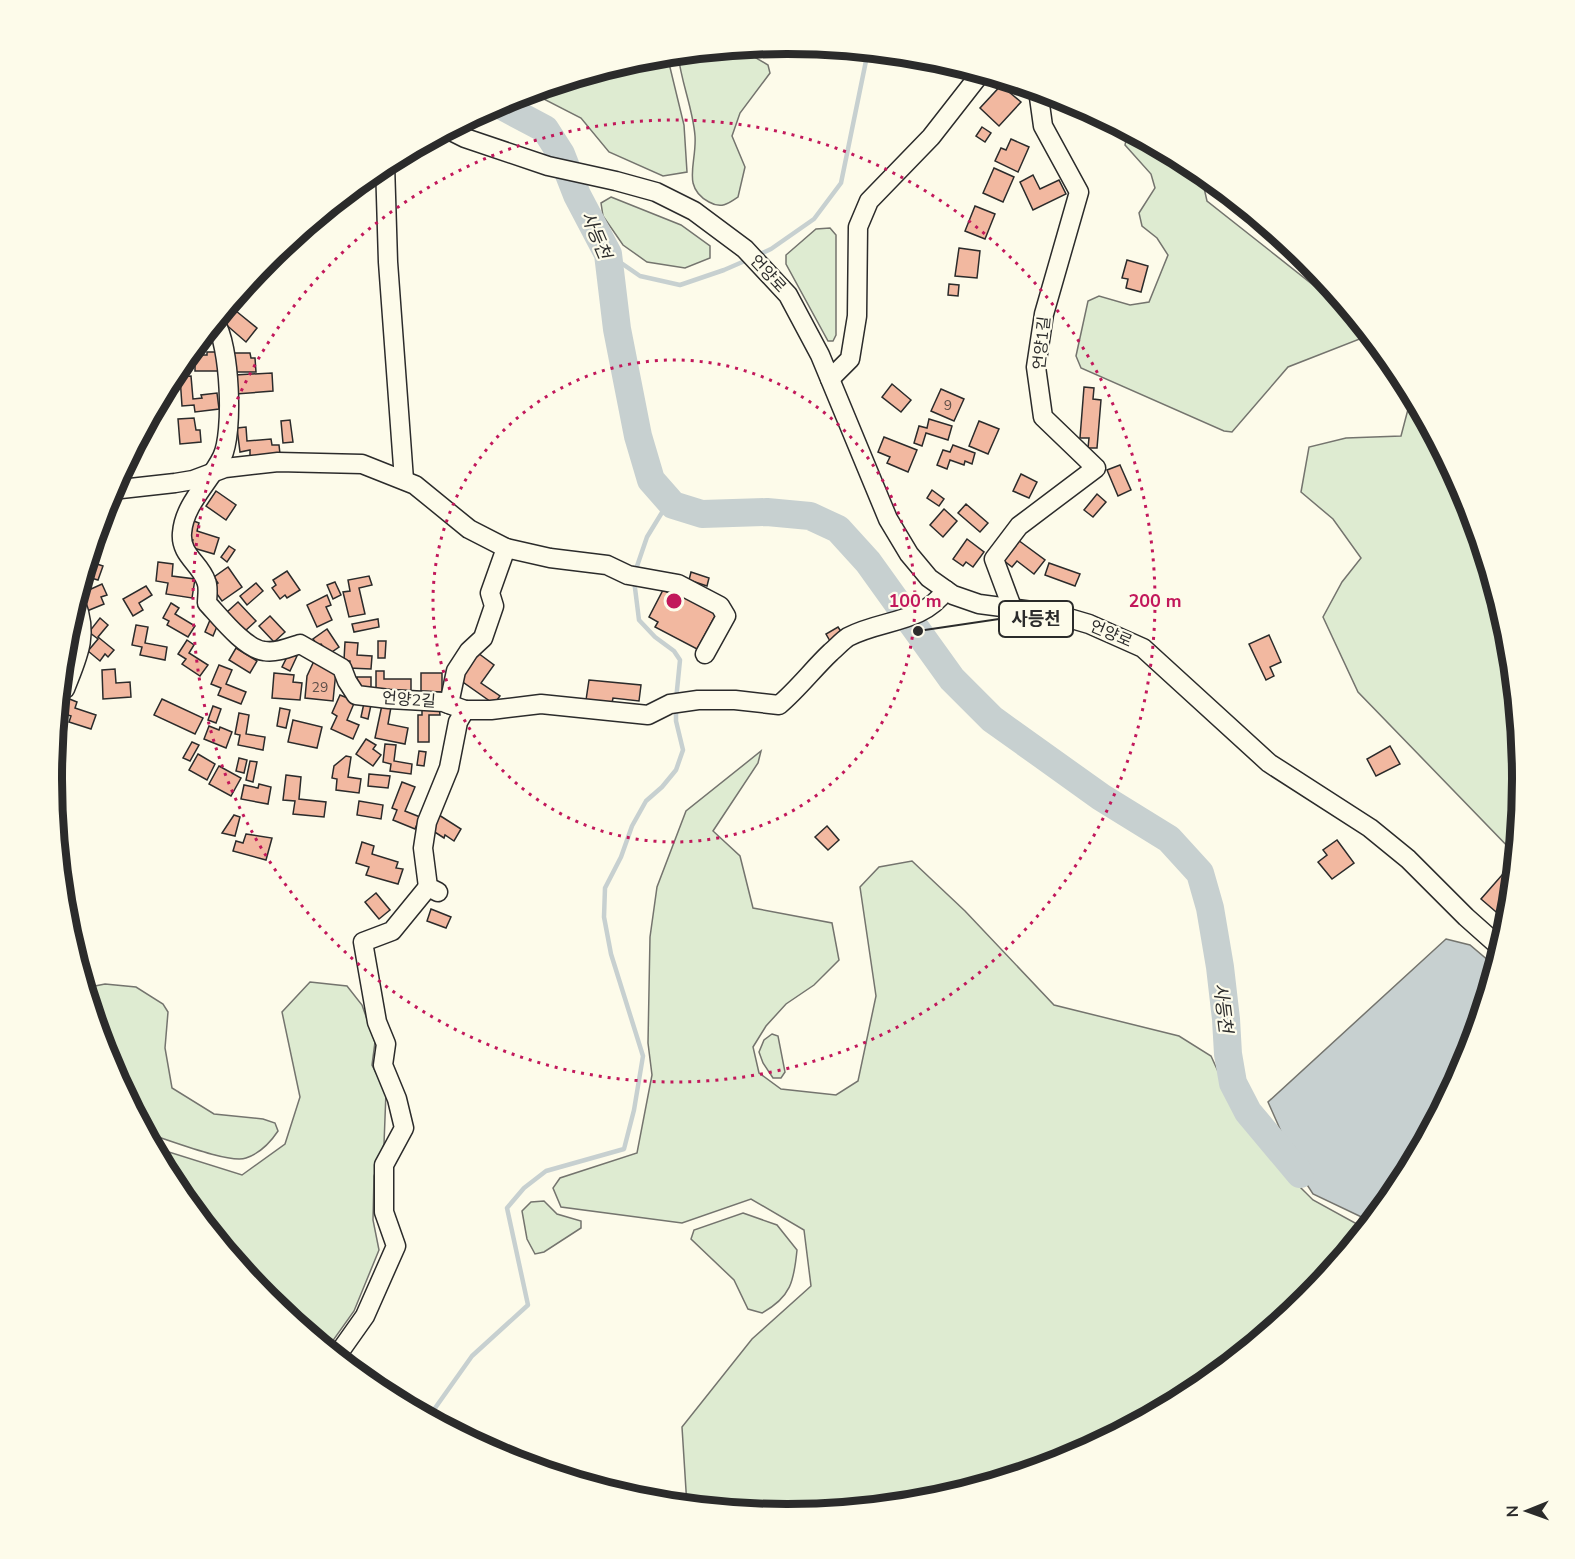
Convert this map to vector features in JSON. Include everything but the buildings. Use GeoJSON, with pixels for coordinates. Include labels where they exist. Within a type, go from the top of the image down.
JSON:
{"type":"FeatureCollection","features":[{"type":"Feature","properties":{"kind":"street"},"geometry":{"type":"LineString","coordinates":[[830,378],[850,359],[857,316],[858,227],[869,201],[931,137],[976,79]]}},
{"type":"Feature","properties":{"kind":"street","name":"언양1길"},"geometry":{"type":"LineString","coordinates":[[1013,610],[994,559],[1019,526],[1096,468],[1043,417],[1036,367],[1044,315],[1079,192],[1043,126],[1039,100]]}},
{"type":"Feature","properties":{"kind":"street","name":"언양로"},"geometry":{"type":"LineString","coordinates":[[457,134],[548,166],[656,192],[694,211],[745,249],[788,295],[820,355],[888,519],[909,554],[929,578],[952,596],[1013,610],[1055,614],[1123,637],[1143,648],[1269,763],[1370,828],[1400,853],[1494,942]]}},
{"type":"Feature","properties":{"kind":"street"},"geometry":{"type":"LineString","coordinates":[[384,176],[388,262],[404,480]]}},
{"type":"Feature","properties":{"kind":"street","name":"언양2길"},"geometry":{"type":"LineString","coordinates":[[219,329],[226,354],[228,388],[227,432],[223,456],[210,474],[184,521],[182,546],[207,581],[207,603],[237,636],[261,651],[280,651],[300,644],[342,668],[356,695],[491,710],[541,704],[648,715],[675,703],[735,700],[779,705],[815,667],[847,638],[924,612],[937,603],[946,590]]}},
{"type":"Feature","properties":{"kind":"street"},"geometry":{"type":"LineString","coordinates":[[123,489],[193,480],[225,468],[278,462],[362,464],[415,485],[469,529],[506,548],[550,558],[607,565],[636,576],[678,584],[720,606],[726,616],[705,654]]}},
{"type":"Feature","properties":{"kind":"street"},"geometry":{"type":"LineString","coordinates":[[341,1351],[365,1316],[396,1246],[384,1212],[384,1165],[404,1128],[398,1100],[383,1065],[386,1044],[377,1022],[363,942],[392,931],[434,890],[423,848],[427,822],[449,768],[458,722],[456,671],[469,651],[483,638],[494,606],[490,593],[506,548]]}},
{"type":"Feature","properties":{"kind":"street"},"geometry":{"type":"LineString","coordinates":[[70,676],[82,646],[81,617]]}},
{"type":"Feature","properties":{"kind":"green space"},"geometry":{"type":"Polygon","coordinates":[[[752,56],[768,65],[770,73],[740,113],[732,136],[745,167],[738,197],[728,204],[717,205],[709,202],[695,189],[692,174],[695,136],[680,62],[693,60],[752,56]]]}},
{"type":"Feature","properties":{"kind":"green space"},"geometry":{"type":"Polygon","coordinates":[[[669,64],[684,125],[687,172],[663,176],[609,152],[581,118],[541,98],[600,79],[669,64]]]}},
{"type":"Feature","properties":{"kind":"green space"},"geometry":{"type":"Polygon","coordinates":[[[1126,139],[1203,185],[1207,201],[1332,300],[1363,338],[1288,367],[1232,432],[1224,431],[1081,368],[1076,356],[1088,301],[1099,296],[1130,305],[1149,302],[1168,255],[1157,238],[1142,226],[1139,213],[1155,188],[1151,174],[1125,145],[1126,139]]]}},
{"type":"Feature","properties":{"kind":"green space"},"geometry":{"type":"Polygon","coordinates":[[[1219,196],[1266,234],[1289,255],[1219,196]]]}},
{"type":"Feature","properties":{"kind":"green space"},"geometry":{"type":"Polygon","coordinates":[[[611,197],[681,225],[710,246],[710,258],[685,268],[647,262],[623,245],[603,216],[601,203],[611,197]]]}},
{"type":"Feature","properties":{"kind":"green space"},"geometry":{"type":"Polygon","coordinates":[[[830,228],[836,235],[836,335],[833,341],[828,341],[786,264],[786,255],[816,229],[830,228]]]}},
{"type":"Feature","properties":{"kind":"green space"},"geometry":{"type":"Polygon","coordinates":[[[1409,406],[1458,502],[1488,592],[1507,685],[1511,732],[1513,780],[1509,848],[1358,692],[1323,617],[1342,582],[1361,558],[1333,519],[1301,492],[1309,447],[1346,438],[1401,436],[1409,406]]]}},
{"type":"Feature","properties":{"kind":"green space"},"geometry":{"type":"Polygon","coordinates":[[[761,751],[758,763],[713,831],[740,856],[753,908],[832,923],[839,960],[814,985],[786,1004],[766,1026],[753,1047],[759,1073],[781,1089],[836,1095],[858,1081],[876,996],[860,887],[879,867],[912,861],[965,911],[1054,1005],[1179,1036],[1211,1056],[1237,1113],[1294,1181],[1313,1200],[1359,1225],[1301,1293],[1229,1355],[1191,1383],[1150,1408],[1065,1450],[975,1480],[882,1499],[788,1505],[686,1498],[682,1427],[752,1339],[811,1286],[804,1230],[751,1199],[682,1223],[561,1207],[553,1188],[560,1178],[637,1153],[652,1075],[648,1043],[650,937],[657,887],[686,811],[761,751]]]}},
{"type":"Feature","properties":{"kind":"green space"},"geometry":{"type":"Polygon","coordinates":[[[310,982],[347,986],[362,1005],[375,1042],[372,1065],[386,1092],[384,1144],[374,1176],[373,1220],[379,1250],[354,1311],[331,1343],[274,1293],[242,1258],[184,1183],[164,1151],[242,1175],[285,1144],[300,1097],[282,1012],[310,982]]]}},
{"type":"Feature","properties":{"kind":"green space"},"geometry":{"type":"Polygon","coordinates":[[[105,984],[136,987],[163,1004],[168,1012],[165,1048],[172,1088],[214,1114],[263,1119],[275,1123],[278,1131],[268,1143],[251,1156],[238,1159],[212,1154],[156,1136],[117,1057],[101,1013],[94,988],[105,984]]]}},
{"type":"Feature","properties":{"kind":"green space"},"geometry":{"type":"Polygon","coordinates":[[[772,1034],[778,1036],[785,1072],[781,1078],[773,1078],[759,1052],[764,1040],[772,1034]]]}},
{"type":"Feature","properties":{"kind":"green space"},"geometry":{"type":"Polygon","coordinates":[[[544,1201],[557,1214],[581,1221],[581,1228],[544,1252],[535,1254],[527,1239],[522,1211],[531,1202],[544,1201]]]}},
{"type":"Feature","properties":{"kind":"green space"},"geometry":{"type":"Polygon","coordinates":[[[743,1213],[777,1225],[797,1250],[789,1287],[779,1301],[762,1313],[748,1309],[734,1280],[691,1239],[694,1230],[743,1213]]]}},
{"type":"Feature","properties":{"kind":"shaded area"},"geometry":{"type":"Polygon","coordinates":[[[1446,939],[1470,945],[1489,961],[1458,1057],[1438,1100],[1391,1183],[1365,1219],[1313,1194],[1300,1174],[1268,1102],[1446,939]]]}},
{"type":"Feature","properties":{"kind":"waterway"},"geometry":{"type":"LineString","coordinates":[[758,255],[771,249],[814,219],[841,183],[866,59]]}},
{"type":"Feature","properties":{"kind":"waterway","name":"사등천"},"geometry":{"type":"LineString","coordinates":[[509,110],[545,129],[561,154],[577,195],[608,254],[617,329],[638,436],[651,480],[673,505],[702,514],[767,512],[810,516],[838,529],[868,562],[952,679],[992,719],[1101,797],[1169,839],[1200,873],[1210,908],[1220,967],[1233,1083],[1248,1112],[1300,1174]]}},
{"type":"Feature","properties":{"kind":"waterway"},"geometry":{"type":"LineString","coordinates":[[608,254],[640,276],[680,285],[747,260]]}},
{"type":"Feature","properties":{"kind":"waterway"},"geometry":{"type":"LineString","coordinates":[[635,572],[647,537],[669,501]]}},
{"type":"Feature","properties":{"kind":"waterway"},"geometry":{"type":"LineString","coordinates":[[634,580],[639,620],[655,637],[674,651],[680,660],[676,700]]}},
{"type":"Feature","properties":{"kind":"waterway"},"geometry":{"type":"LineString","coordinates":[[432,1412],[472,1356],[528,1305],[507,1208],[524,1188],[546,1171],[624,1149],[634,1110],[643,1056],[611,954],[604,917],[605,888],[621,857],[632,826],[646,801],[676,770],[683,750],[676,721],[676,708]]}},
{"type":"Feature","properties":{"kind":"place","name":"사등천"},"geometry":{"type":"Point","coordinates":[918,631]}}]}
